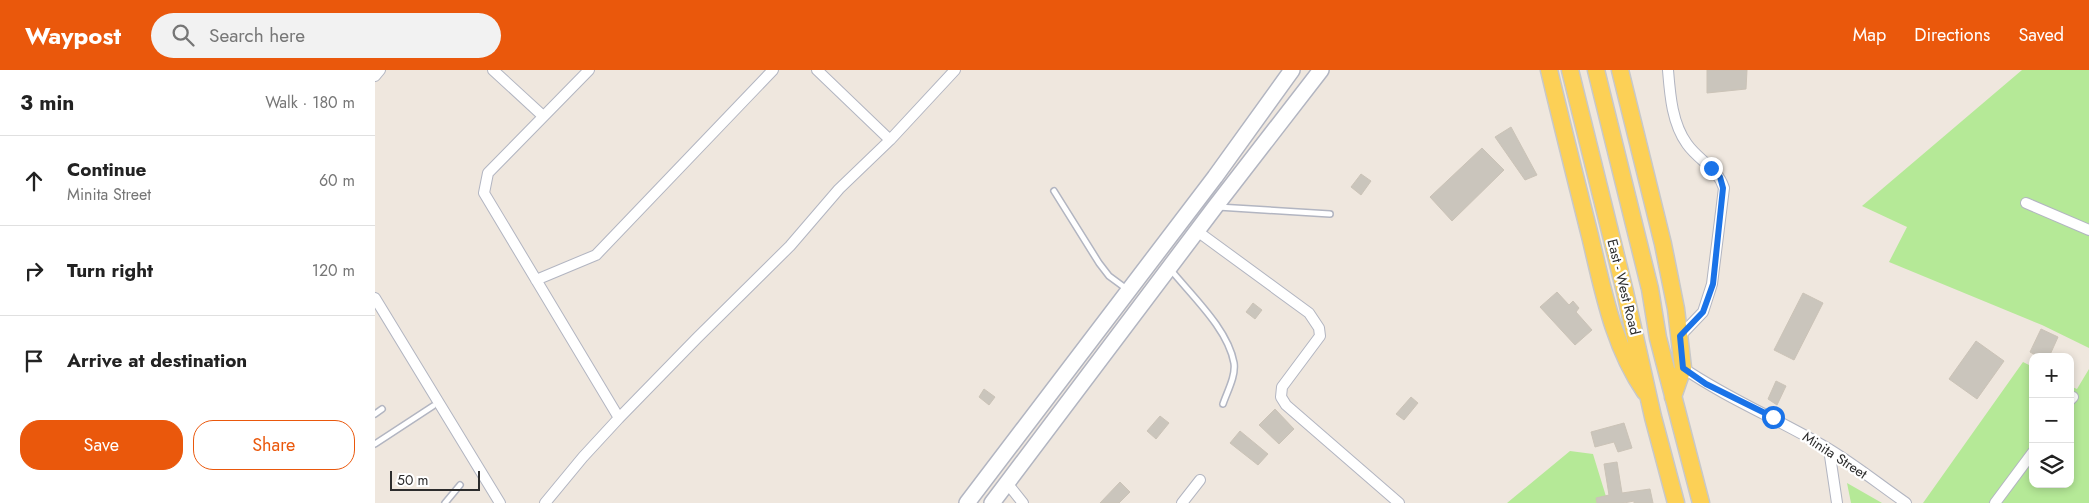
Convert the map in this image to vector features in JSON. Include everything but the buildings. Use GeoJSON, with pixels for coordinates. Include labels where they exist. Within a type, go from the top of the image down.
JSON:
{"type":"FeatureCollection","features":[{"type":"Feature","properties":{"kind":"main road"},"geometry":{"type":"LineString","coordinates":[[967,503],[1215,177],[1292,70]]}},
{"type":"Feature","properties":{"kind":"main road"},"geometry":{"type":"LineString","coordinates":[[992,503],[1215,207],[1321,70]]}},
{"type":"Feature","properties":{"kind":"main road"},"geometry":{"type":"LineString","coordinates":[[1549,70],[1608,309],[1621,349],[1633,375],[1649,400]]}},
{"type":"Feature","properties":{"kind":"main road","name":"East - West Road"},"geometry":{"type":"LineString","coordinates":[[1570,70],[1649,400],[1677,503]]}},
{"type":"Feature","properties":{"kind":"main road","name":"East - West Road"},"geometry":{"type":"LineString","coordinates":[[1596,70],[1651,289],[1658,338],[1701,503]]}},
{"type":"Feature","properties":{"kind":"main road"},"geometry":{"type":"LineString","coordinates":[[1620,70],[1663,244],[1680,336],[1683,368],[1673,397]]}},
{"type":"Feature","properties":{"kind":"street"},"geometry":{"type":"LineString","coordinates":[[375,76],[380,70]]}},
{"type":"Feature","properties":{"kind":"street"},"geometry":{"type":"LineString","coordinates":[[493,70],[543,116]]}},
{"type":"Feature","properties":{"kind":"street"},"geometry":{"type":"LineString","coordinates":[[589,70],[488,173],[484,193],[619,418]]}},
{"type":"Feature","properties":{"kind":"street"},"geometry":{"type":"LineString","coordinates":[[535,280],[595,255],[773,70]]}},
{"type":"Feature","properties":{"kind":"street"},"geometry":{"type":"LineString","coordinates":[[817,70],[890,140]]}},
{"type":"Feature","properties":{"kind":"street"},"geometry":{"type":"LineString","coordinates":[[545,503],[583,457],[619,418],[790,246],[839,189],[890,140],[955,70]]}},
{"type":"Feature","properties":{"kind":"street"},"geometry":{"type":"LineString","coordinates":[[1668,70],[1670,98],[1678,128],[1688,145],[1720,177],[1723,188],[1713,284],[1703,312],[1680,336]]}},
{"type":"Feature","properties":{"kind":"street"},"geometry":{"type":"LineString","coordinates":[[2026,203],[2089,230]]}},
{"type":"Feature","properties":{"kind":"street"},"geometry":{"type":"LineString","coordinates":[[1197,231],[1309,313],[1319,328],[1320,336],[1282,387],[1281,397],[1286,405],[1399,503]]}},
{"type":"Feature","properties":{"kind":"street"},"geometry":{"type":"LineString","coordinates":[[375,298],[500,503]]}},
{"type":"Feature","properties":{"kind":"street","name":"Minita Street"},"geometry":{"type":"LineString","coordinates":[[1683,368],[1706,384],[1773,417],[1829,449],[1906,503]]}},
{"type":"Feature","properties":{"kind":"street"},"geometry":{"type":"LineString","coordinates":[[1829,449],[1837,503]]}},
{"type":"Feature","properties":{"kind":"street"},"geometry":{"type":"LineString","coordinates":[[1995,503],[2029,457]]}},
{"type":"Feature","properties":{"kind":"street"},"geometry":{"type":"LineString","coordinates":[[1181,503],[1200,480]]}},
{"type":"Feature","properties":{"kind":"street"},"geometry":{"type":"LineString","coordinates":[[1007,483],[1023,503]]}},
{"type":"Feature","properties":{"kind":"lane"},"geometry":{"type":"LineString","coordinates":[[1054,191],[1099,263],[1109,276],[1128,290]]}},
{"type":"Feature","properties":{"kind":"lane"},"geometry":{"type":"LineString","coordinates":[[1215,207],[1330,214]]}},
{"type":"Feature","properties":{"kind":"lane"},"geometry":{"type":"LineString","coordinates":[[1169,268],[1210,317],[1224,338],[1234,364],[1232,381],[1223,404]]}},
{"type":"Feature","properties":{"kind":"lane"},"geometry":{"type":"LineString","coordinates":[[375,444],[433,406]]}},
{"type":"Feature","properties":{"kind":"lane"},"geometry":{"type":"LineString","coordinates":[[375,414],[382,409]]}},
{"type":"Feature","properties":{"kind":"lane"},"geometry":{"type":"LineString","coordinates":[[445,503],[460,485]]}},
{"type":"Feature","properties":{"kind":"green space"},"geometry":{"type":"Polygon","coordinates":[[[2022,70],[2089,70],[2089,348],[2042,325],[1889,262],[1907,227],[1862,206],[2022,70]]]}},
{"type":"Feature","properties":{"kind":"green space"},"geometry":{"type":"Polygon","coordinates":[[[2023,362],[2029,365],[2029,488],[2074,488],[2074,388],[2077,389],[2089,369],[2089,503],[1923,503],[2023,362]]]}},
{"type":"Feature","properties":{"kind":"green space"},"geometry":{"type":"Polygon","coordinates":[[[1570,451],[1593,454],[1608,503],[1507,503],[1570,451]]]}},
{"type":"Feature","properties":{"kind":"green space"},"geometry":{"type":"Polygon","coordinates":[[[1847,483],[1882,503],[1851,503],[1847,483]]]}},
{"type":"Feature","properties":{"kind":"route"},"geometry":{"type":"LineString","coordinates":[[1711,168],[1720,177],[1723,188],[1713,284],[1703,312],[1680,336],[1683,368],[1706,384],[1773,417]]}}]}
